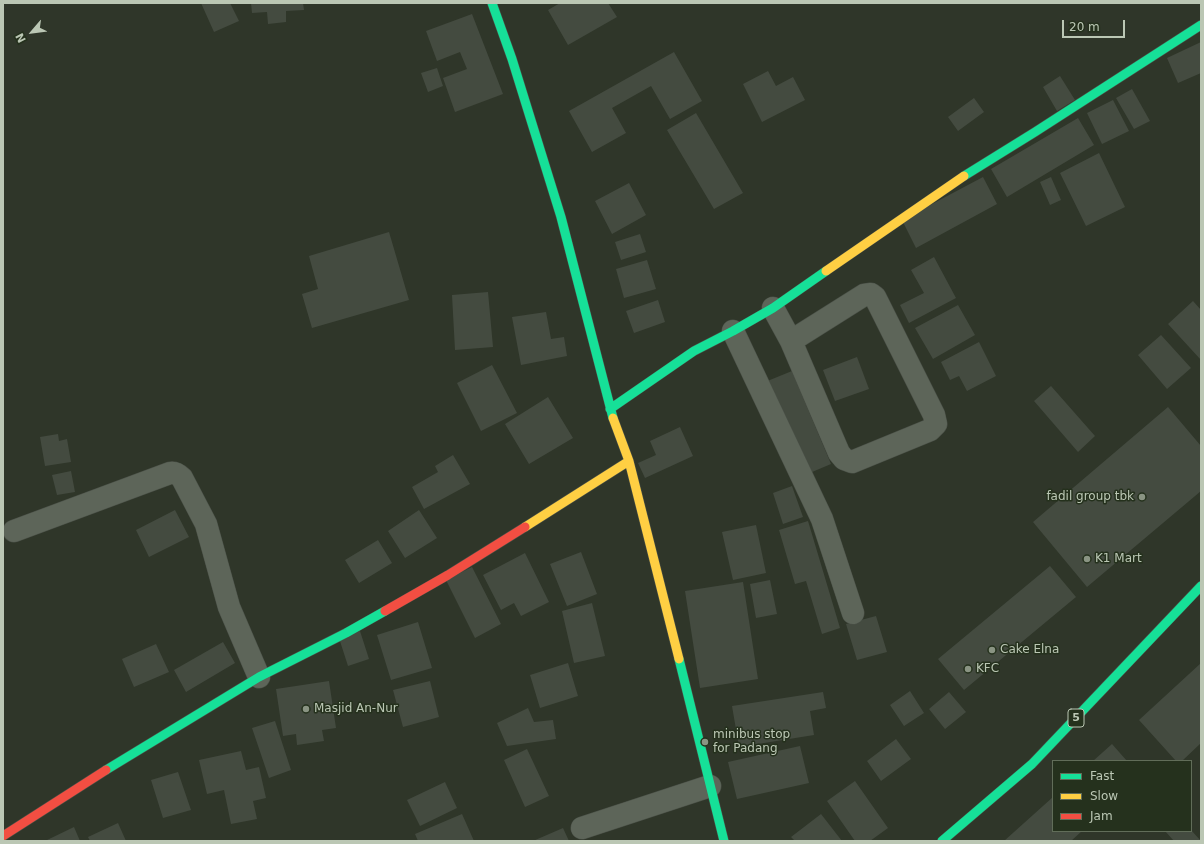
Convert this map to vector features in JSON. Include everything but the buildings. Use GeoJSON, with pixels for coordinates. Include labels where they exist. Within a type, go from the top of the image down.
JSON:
{"type":"FeatureCollection","features":[{"type":"Feature","properties":{"kind":"main road"},"geometry":{"type":"LineString","coordinates":[[492,3],[512,59],[561,217],[610,409],[629,461],[724,841]]}},
{"type":"Feature","properties":{"kind":"main road"},"geometry":{"type":"LineString","coordinates":[[610,409],[694,351],[773,308],[968,173],[1035,132],[1201,25]]}},
{"type":"Feature","properties":{"kind":"main road"},"geometry":{"type":"LineString","coordinates":[[10,836],[81,785],[259,677],[346,633],[441,578],[629,461]]}},
{"type":"Feature","properties":{"kind":"main road","name":"5"},"geometry":{"type":"LineString","coordinates":[[942,841],[1032,764],[1201,586]]}},
{"type":"Feature","properties":{"kind":"street"},"geometry":{"type":"LineString","coordinates":[[773,308],[791,341],[839,453],[844,459],[852,462],[930,430],[936,424],[934,415],[879,304],[871,294],[864,295],[791,341]]}},
{"type":"Feature","properties":{"kind":"street"},"geometry":{"type":"LineString","coordinates":[[733,331],[822,519],[853,613]]}},
{"type":"Feature","properties":{"kind":"street"},"geometry":{"type":"LineString","coordinates":[[14,531],[170,473],[174,472],[178,474],[182,478],[206,524],[229,607],[259,677]]}},
{"type":"Feature","properties":{"kind":"street"},"geometry":{"type":"LineString","coordinates":[[582,828],[710,786]]}},
{"type":"Feature","properties":{"kind":"traffic: fast"},"geometry":{"type":"LineString","coordinates":[[492,3],[512,59],[561,217],[613,418]]}},
{"type":"Feature","properties":{"kind":"traffic: fast"},"geometry":{"type":"LineString","coordinates":[[964,176],[1201,25]]}},
{"type":"Feature","properties":{"kind":"traffic: fast"},"geometry":{"type":"LineString","coordinates":[[610,409],[694,351],[773,308],[826,271]]}},
{"type":"Feature","properties":{"kind":"traffic: fast"},"geometry":{"type":"LineString","coordinates":[[942,841],[1032,764],[1201,586]]}},
{"type":"Feature","properties":{"kind":"traffic: fast"},"geometry":{"type":"LineString","coordinates":[[106,770],[259,677],[346,633],[385,611]]}},
{"type":"Feature","properties":{"kind":"traffic: fast"},"geometry":{"type":"LineString","coordinates":[[679,659],[724,841]]}},
{"type":"Feature","properties":{"kind":"traffic: slow"},"geometry":{"type":"LineString","coordinates":[[826,271],[964,176]]}},
{"type":"Feature","properties":{"kind":"traffic: slow"},"geometry":{"type":"LineString","coordinates":[[613,418],[629,461],[679,659]]}},
{"type":"Feature","properties":{"kind":"traffic: slow"},"geometry":{"type":"LineString","coordinates":[[525,527],[629,461]]}},
{"type":"Feature","properties":{"kind":"traffic: jam"},"geometry":{"type":"LineString","coordinates":[[385,611],[448,575],[525,527]]}},
{"type":"Feature","properties":{"kind":"traffic: jam"},"geometry":{"type":"LineString","coordinates":[[3,836],[106,770]]}},
{"type":"Feature","properties":{"kind":"place","name":"fadil group tbk"},"geometry":{"type":"Point","coordinates":[1142,497]}},
{"type":"Feature","properties":{"kind":"place","name":"K1 Mart"},"geometry":{"type":"Point","coordinates":[1087,559]}},
{"type":"Feature","properties":{"kind":"place","name":"Cake Elna"},"geometry":{"type":"Point","coordinates":[992,650]}},
{"type":"Feature","properties":{"kind":"place","name":"KFC"},"geometry":{"type":"Point","coordinates":[968,669]}},
{"type":"Feature","properties":{"kind":"place","name":"Masjid An-Nur"},"geometry":{"type":"Point","coordinates":[306,709]}},
{"type":"Feature","properties":{"kind":"place","name":"minibus stop for Padang"},"geometry":{"type":"Point","coordinates":[705,742]}}]}
